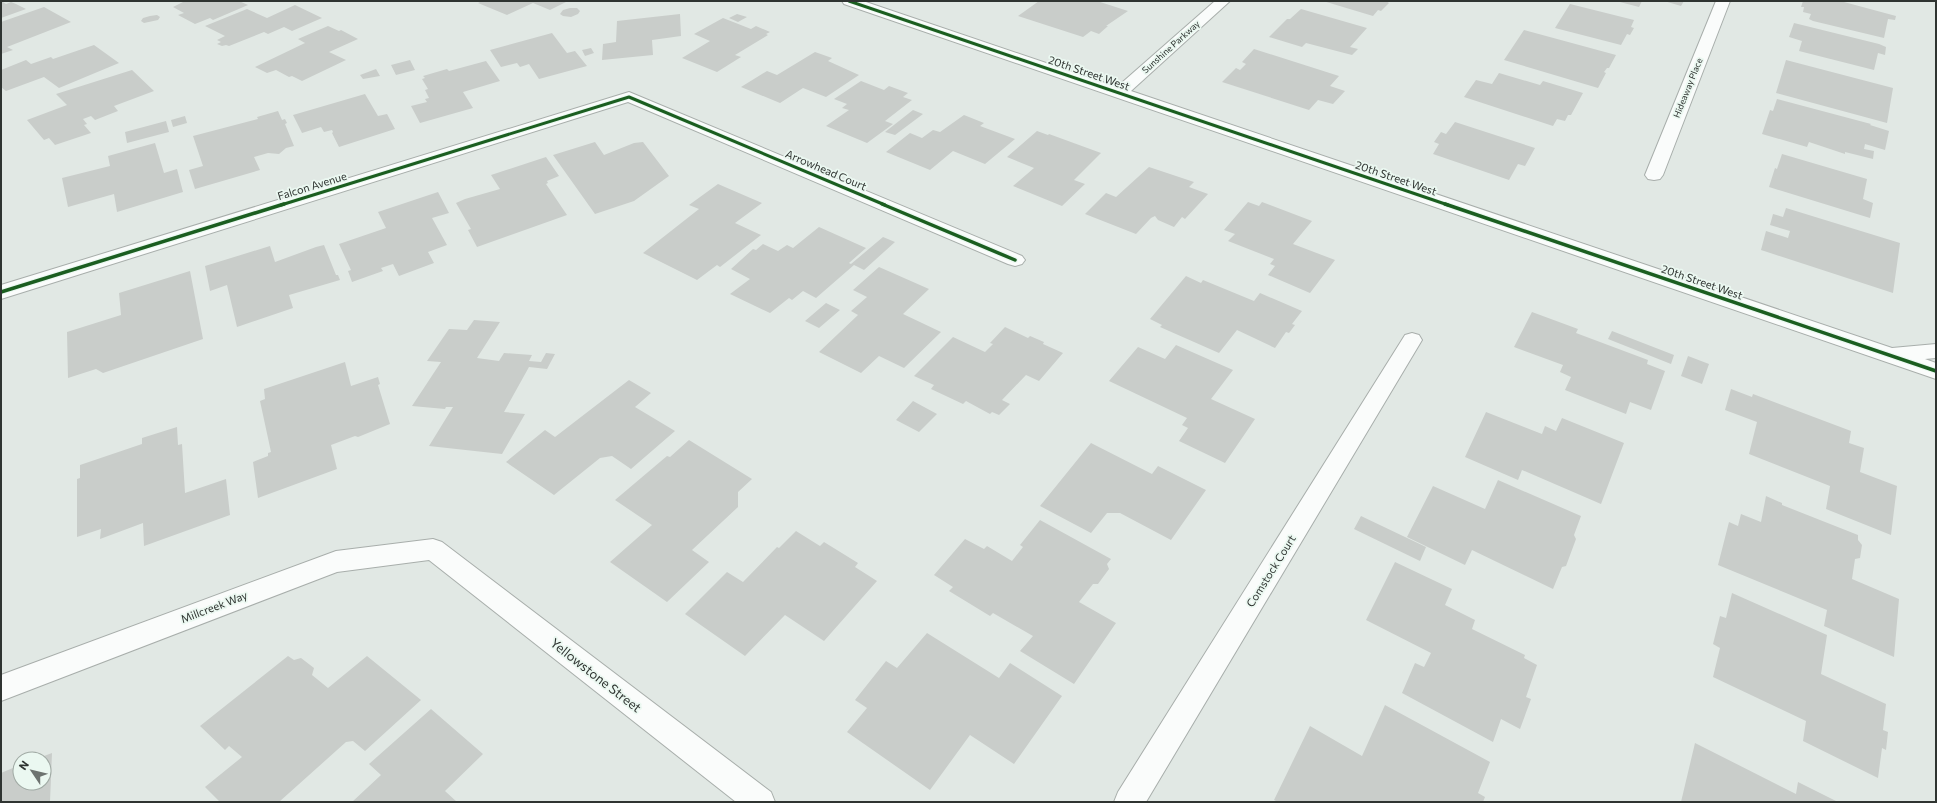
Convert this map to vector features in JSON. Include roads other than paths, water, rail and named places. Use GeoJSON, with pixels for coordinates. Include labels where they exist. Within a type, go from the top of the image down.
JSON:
{"type":"FeatureCollection","features":[{"type":"Feature","properties":{"kind":"street","name":"20th Street West"},"geometry":{"type":"LineString","coordinates":[[849,1],[1936,371]]}},
{"type":"Feature","properties":{"kind":"street","name":"Sunshine Parkway"},"geometry":{"type":"LineString","coordinates":[[1120,93],[1223,1]]}},
{"type":"Feature","properties":{"kind":"street","name":"Hideaway Place"},"geometry":{"type":"LineString","coordinates":[[1654,176],[1723,1]]}},
{"type":"Feature","properties":{"kind":"street","name":"Arrowhead Court"},"geometry":{"type":"LineString","coordinates":[[629,97],[1015,260]]}},
{"type":"Feature","properties":{"kind":"street","name":"Falcon Avenue"},"geometry":{"type":"LineString","coordinates":[[1,292],[629,97]]}},
{"type":"Feature","properties":{"kind":"street","name":"Comstock Court"},"geometry":{"type":"LineString","coordinates":[[1129,802],[1412,340]]}},
{"type":"Feature","properties":{"kind":"street"},"geometry":{"type":"LineString","coordinates":[[1889,355],[1936,351]]}},
{"type":"Feature","properties":{"kind":"street","name":"Millcreek Way"},"geometry":{"type":"LineString","coordinates":[[1,688],[336,562],[433,549]]}},
{"type":"Feature","properties":{"kind":"street","name":"Yellowstone Street"},"geometry":{"type":"LineString","coordinates":[[433,549],[760,802]]}}]}
